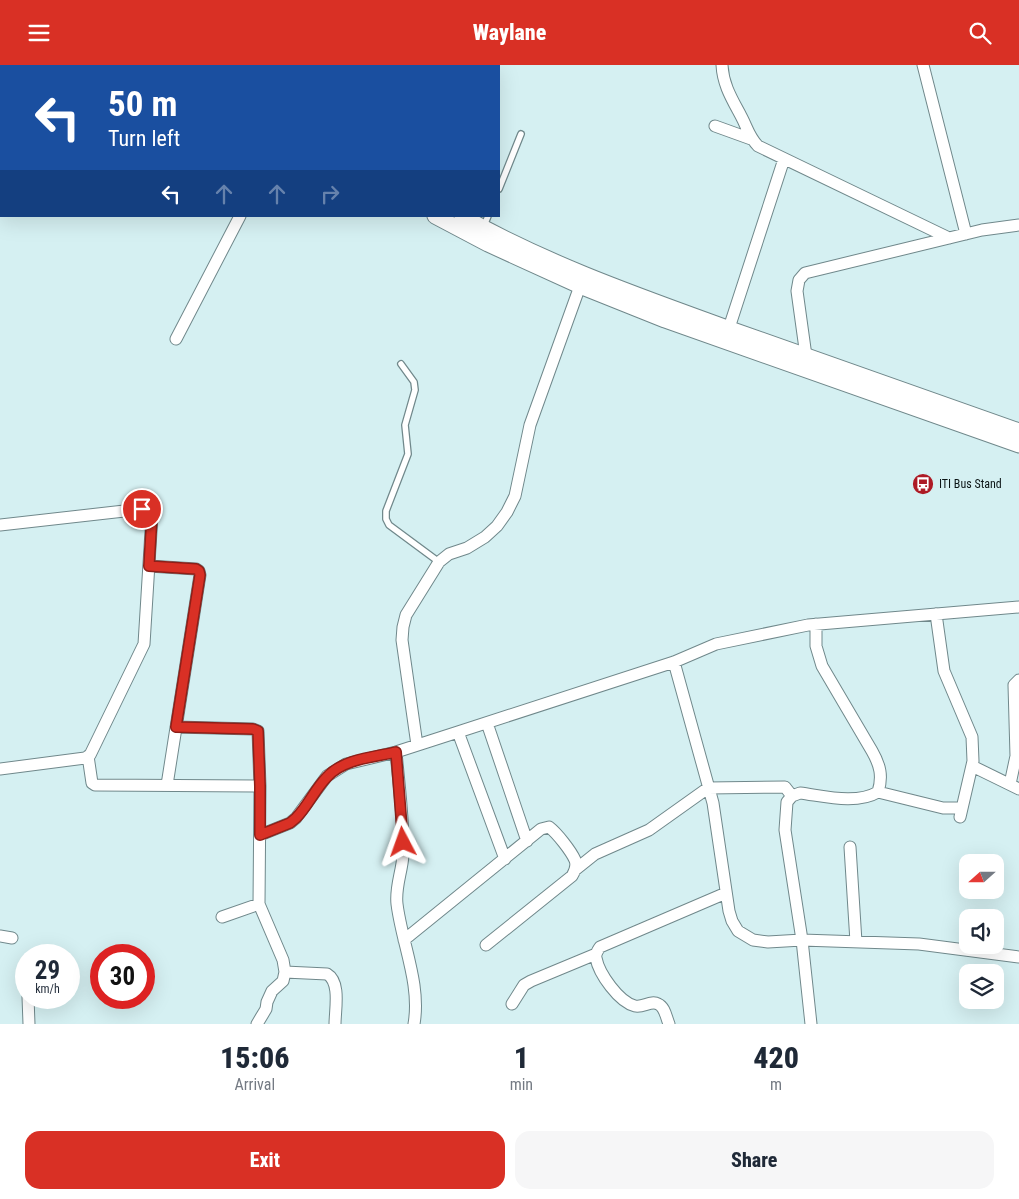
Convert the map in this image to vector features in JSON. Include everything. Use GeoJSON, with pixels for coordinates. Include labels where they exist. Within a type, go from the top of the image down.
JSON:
{"type":"FeatureCollection","features":[{"type":"Feature","properties":{"kind":"street"},"geometry":{"type":"LineString","coordinates":[[722,65],[725,86],[742,117],[751,139],[758,147],[949,239]]}},
{"type":"Feature","properties":{"kind":"street"},"geometry":{"type":"LineString","coordinates":[[923,65],[966,234]]}},
{"type":"Feature","properties":{"kind":"street"},"geometry":{"type":"LineString","coordinates":[[715,126],[751,139]]}},
{"type":"Feature","properties":{"kind":"street"},"geometry":{"type":"LineString","coordinates":[[729,328],[784,159]]}},
{"type":"Feature","properties":{"kind":"street"},"geometry":{"type":"LineString","coordinates":[[176,339],[239,217]]}},
{"type":"Feature","properties":{"kind":"street"},"geometry":{"type":"LineString","coordinates":[[437,217],[488,244],[580,286],[665,320],[1014,436]]}},
{"type":"Feature","properties":{"kind":"street"},"geometry":{"type":"LineString","coordinates":[[466,217],[485,222],[584,275],[806,356],[1014,436]]}},
{"type":"Feature","properties":{"kind":"street"},"geometry":{"type":"LineString","coordinates":[[806,356],[797,291],[799,280],[805,273],[966,234],[1019,225]]}},
{"type":"Feature","properties":{"kind":"street"},"geometry":{"type":"LineString","coordinates":[[417,745],[402,640],[406,615],[439,562],[449,554],[467,548],[485,537],[507,511],[515,495],[530,425],[580,286]]}},
{"type":"Feature","properties":{"kind":"street"},"geometry":{"type":"LineString","coordinates":[[0,525],[142,509],[152,515],[144,644],[88,756],[92,783],[95,785],[260,786]]}},
{"type":"Feature","properties":{"kind":"street"},"geometry":{"type":"LineString","coordinates":[[149,566],[196,569],[200,575],[167,785]]}},
{"type":"Feature","properties":{"kind":"street"},"geometry":{"type":"LineString","coordinates":[[260,835],[290,823],[296,818],[327,776],[346,764],[396,752],[674,663],[716,644],[816,625],[1019,607]]}},
{"type":"Feature","properties":{"kind":"street"},"geometry":{"type":"LineString","coordinates":[[810,1024],[802,940],[785,830],[787,802],[792,796],[800,793],[857,799],[870,797],[878,792],[961,813],[974,751],[972,737],[944,671],[936,614]]}},
{"type":"Feature","properties":{"kind":"street"},"geometry":{"type":"LineString","coordinates":[[816,625],[816,646],[822,666],[879,763],[882,773],[878,792]]}},
{"type":"Feature","properties":{"kind":"street"},"geometry":{"type":"LineString","coordinates":[[674,663],[715,815],[732,921],[744,936],[753,940],[768,942],[802,940],[919,944],[1019,957]]}},
{"type":"Feature","properties":{"kind":"street"},"geometry":{"type":"LineString","coordinates":[[972,766],[1015,786],[1014,685],[1019,680]]}},
{"type":"Feature","properties":{"kind":"street"},"geometry":{"type":"LineString","coordinates":[[487,723],[527,841]]}},
{"type":"Feature","properties":{"kind":"street"},"geometry":{"type":"LineString","coordinates":[[176,727],[253,729],[258,731],[260,786],[259,904],[283,960],[285,972],[283,981],[272,991],[266,1009],[257,1024]]}},
{"type":"Feature","properties":{"kind":"street"},"geometry":{"type":"LineString","coordinates":[[458,732],[505,859]]}},
{"type":"Feature","properties":{"kind":"street"},"geometry":{"type":"LineString","coordinates":[[396,752],[403,842],[403,859],[396,890],[416,1001],[414,1024]]}},
{"type":"Feature","properties":{"kind":"street"},"geometry":{"type":"LineString","coordinates":[[0,769],[85,758],[88,756]]}},
{"type":"Feature","properties":{"kind":"street"},"geometry":{"type":"LineString","coordinates":[[575,870],[595,855],[650,830],[708,788],[785,787],[792,796]]}},
{"type":"Feature","properties":{"kind":"street"},"geometry":{"type":"LineString","coordinates":[[404,940],[541,829],[549,827],[576,861],[572,876],[486,945]]}},
{"type":"Feature","properties":{"kind":"street"},"geometry":{"type":"LineString","coordinates":[[850,847],[856,942]]}},
{"type":"Feature","properties":{"kind":"street"},"geometry":{"type":"LineString","coordinates":[[669,1024],[664,1009],[659,1004],[654,1003],[640,1007],[633,1005],[616,993],[602,972],[596,954],[600,947],[726,893]]}},
{"type":"Feature","properties":{"kind":"street"},"geometry":{"type":"LineString","coordinates":[[222,917],[259,904]]}},
{"type":"Feature","properties":{"kind":"street"},"geometry":{"type":"LineString","coordinates":[[0,936],[12,938]]}},
{"type":"Feature","properties":{"kind":"street"},"geometry":{"type":"LineString","coordinates":[[512,1004],[524,985],[596,954]]}},
{"type":"Feature","properties":{"kind":"street"},"geometry":{"type":"LineString","coordinates":[[285,972],[327,974],[332,977],[336,984],[335,1024]]}},
{"type":"Feature","properties":{"kind":"street"},"geometry":{"type":"LineString","coordinates":[[28,1009],[29,1024]]}},
{"type":"Feature","properties":{"kind":"lane"},"geometry":{"type":"LineString","coordinates":[[500,186],[521,134]]}},
{"type":"Feature","properties":{"kind":"lane"},"geometry":{"type":"LineString","coordinates":[[401,364],[414,382],[415,390],[405,425],[408,454],[386,511],[386,519],[389,525],[439,562]]}},
{"type":"Feature","properties":{"kind":"place","name":"ITI Bus Stand"},"geometry":{"type":"Point","coordinates":[923,484]}},
{"type":"Feature","properties":{"kind":"route"},"geometry":{"type":"LineString","coordinates":[[142,509],[152,515],[149,566],[196,569],[200,575],[176,727],[253,729],[258,731],[260,835],[290,823],[296,818],[327,776],[337,768],[346,764],[396,752],[403,842]]}}]}
